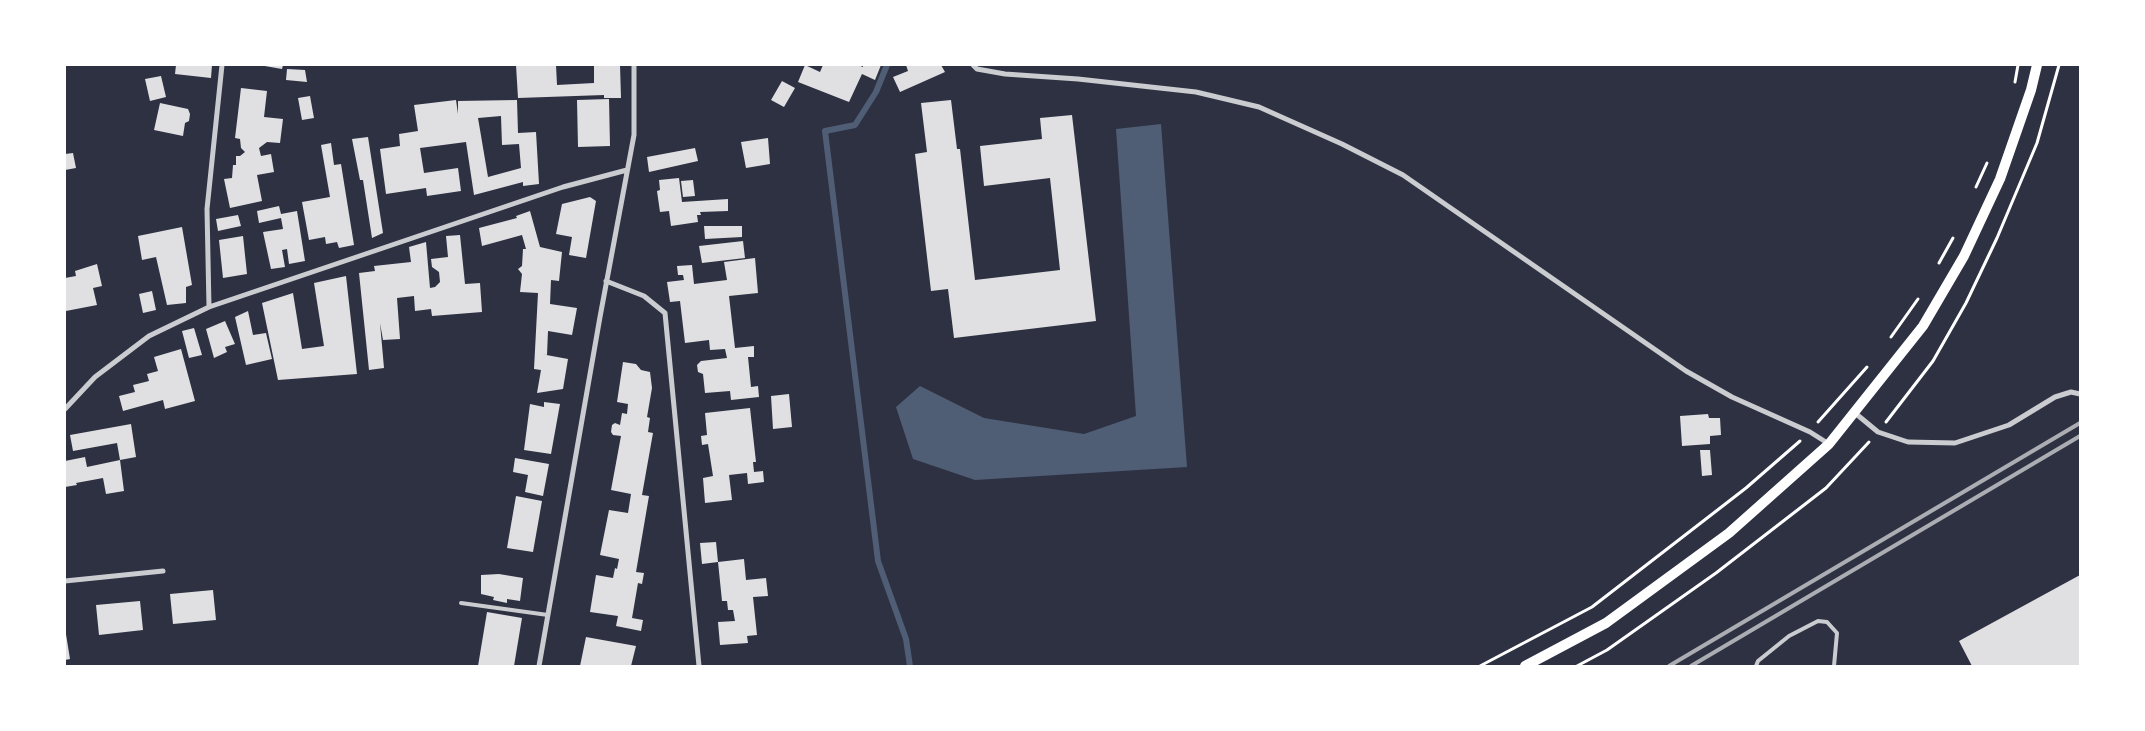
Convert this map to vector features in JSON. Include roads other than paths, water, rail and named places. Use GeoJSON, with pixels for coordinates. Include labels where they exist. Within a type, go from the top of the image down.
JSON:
{"type":"FeatureCollection","features":[{"type":"Feature","properties":{"kind":"main road"},"geometry":{"type":"LineString","coordinates":[[1525,666],[1606,623],[1729,532],[1829,444],[1923,326],[1964,256],[2000,179],[2031,90],[2037,65]]}},
{"type":"Feature","properties":{"kind":"street"},"geometry":{"type":"LineString","coordinates":[[209,307],[207,209],[222,65]]}},
{"type":"Feature","properties":{"kind":"street"},"geometry":{"type":"LineString","coordinates":[[539,666],[606,282],[634,135],[634,65]]}},
{"type":"Feature","properties":{"kind":"street"},"geometry":{"type":"LineString","coordinates":[[973,65],[977,70],[1005,74],[1078,79],[1196,92],[1259,107],[1342,144],[1403,175],[1686,371],[1732,397],[1810,432],[1829,444]]}},
{"type":"Feature","properties":{"kind":"street"},"geometry":{"type":"LineString","coordinates":[[65,409],[95,378],[148,336],[209,307],[563,187],[627,170]]}},
{"type":"Feature","properties":{"kind":"street"},"geometry":{"type":"LineString","coordinates":[[606,282],[644,296],[665,313],[699,666]]}},
{"type":"Feature","properties":{"kind":"street"},"geometry":{"type":"LineString","coordinates":[[1855,413],[1878,432],[1908,442],[1955,444],[2009,425],[2056,397],[2071,392],[2080,394]]}},
{"type":"Feature","properties":{"kind":"street"},"geometry":{"type":"LineString","coordinates":[[65,582],[163,571]]}},
{"type":"Feature","properties":{"kind":"lane"},"geometry":{"type":"LineString","coordinates":[[461,603],[548,615]]}},
{"type":"Feature","properties":{"kind":"lane"},"geometry":{"type":"LineString","coordinates":[[1756,666],[1758,661],[1789,636],[1818,622],[1827,622],[1837,633],[1834,666]]}},
{"type":"Feature","properties":{"kind":"water"},"geometry":{"type":"Polygon","coordinates":[[[1161,124],[1187,467],[975,480],[913,459],[896,407],[920,386],[984,418],[1084,434],[1136,416],[1116,129],[1161,124]]]}},
{"type":"Feature","properties":{"kind":"waterway"},"geometry":{"type":"LineString","coordinates":[[887,65],[876,92],[855,125],[825,131],[878,561],[906,639],[910,666]]}},
{"type":"Feature","properties":{"kind":"railway"},"geometry":{"type":"LineString","coordinates":[[1669,666],[2080,423]]}},
{"type":"Feature","properties":{"kind":"railway"},"geometry":{"type":"LineString","coordinates":[[1691,666],[2080,436]]}}]}
